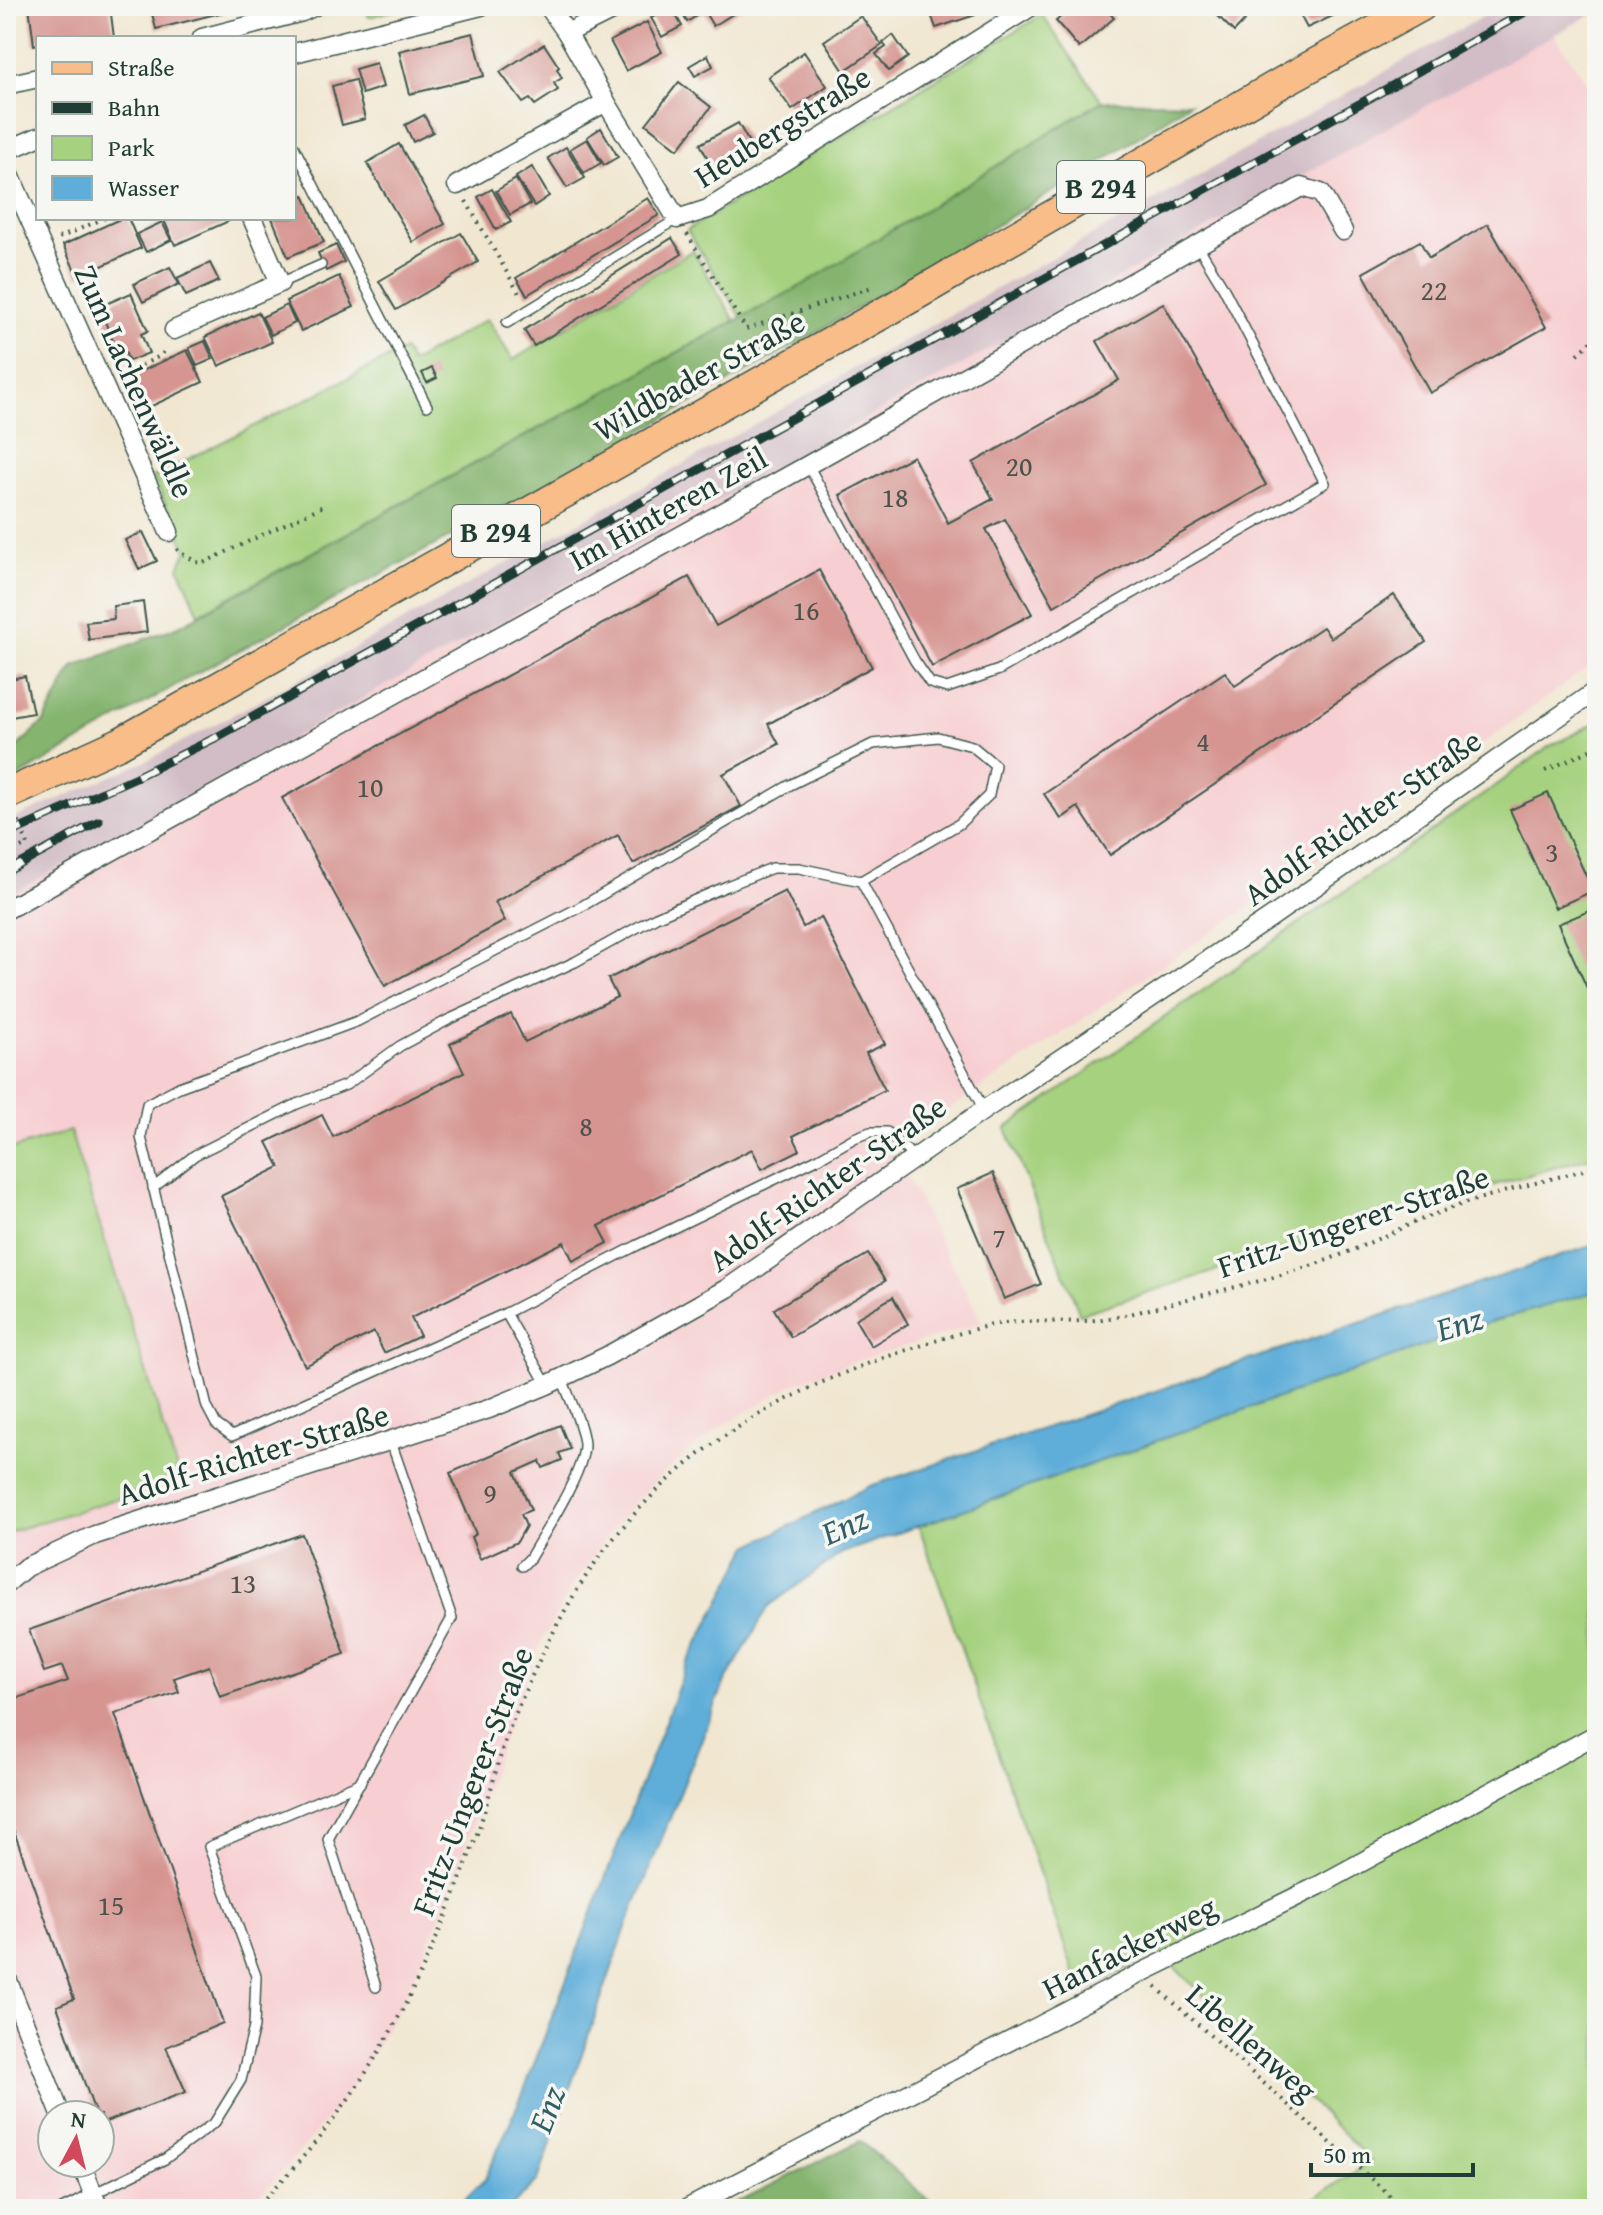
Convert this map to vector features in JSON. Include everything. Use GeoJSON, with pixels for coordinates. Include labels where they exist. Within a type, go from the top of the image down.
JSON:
{"type":"FeatureCollection","features":[{"type":"Feature","properties":{"kind":"main road","name":"Wildbader Straße"},"geometry":{"type":"LineString","coordinates":[[11,805],[890,310],[1286,80],[1421,6]]}},
{"type":"Feature","properties":{"kind":"street"},"geometry":{"type":"LineString","coordinates":[[210,36],[315,6]]}},
{"type":"Feature","properties":{"kind":"street"},"geometry":{"type":"LineString","coordinates":[[296,52],[481,6]]}},
{"type":"Feature","properties":{"kind":"street","name":"Heubergstraße"},"geometry":{"type":"LineString","coordinates":[[548,6],[677,219],[708,209],[1032,6]]}},
{"type":"Feature","properties":{"kind":"street"},"geometry":{"type":"LineString","coordinates":[[567,33],[621,6]]}},
{"type":"Feature","properties":{"kind":"street"},"geometry":{"type":"LineString","coordinates":[[6,85],[36,78]]}},
{"type":"Feature","properties":{"kind":"street"},"geometry":{"type":"LineString","coordinates":[[457,185],[606,102]]}},
{"type":"Feature","properties":{"kind":"street"},"geometry":{"type":"LineString","coordinates":[[6,155],[8,150],[36,138]]}},
{"type":"Feature","properties":{"kind":"street","name":"Zum Lachenwäldle"},"geometry":{"type":"LineString","coordinates":[[6,166],[169,532]]}},
{"type":"Feature","properties":{"kind":"street","name":"Im Hinteren Zeil"},"geometry":{"type":"LineString","coordinates":[[6,910],[808,465],[1301,187],[1321,193],[1343,231]]}},
{"type":"Feature","properties":{"kind":"street"},"geometry":{"type":"LineString","coordinates":[[174,330],[280,283],[253,220]]}},
{"type":"Feature","properties":{"kind":"street","name":"Adolf-Richter-Straße"},"geometry":{"type":"LineString","coordinates":[[9,1578],[95,1535],[489,1409],[554,1382],[659,1329],[728,1288],[984,1110],[1270,918],[1597,690]]}},
{"type":"Feature","properties":{"kind":"street","name":"Hanfackerweg"},"geometry":{"type":"LineString","coordinates":[[686,2209],[1141,1973],[1318,1886],[1597,1734]]}},
{"type":"Feature","properties":{"kind":"street"},"geometry":{"type":"LineString","coordinates":[[6,1976],[55,2099]]}},
{"type":"Feature","properties":{"kind":"street"},"geometry":{"type":"LineString","coordinates":[[87,2179],[96,2201]]}},
{"type":"Feature","properties":{"kind":"lane"},"geometry":{"type":"LineString","coordinates":[[296,151],[427,406]]}},
{"type":"Feature","properties":{"kind":"lane"},"geometry":{"type":"LineString","coordinates":[[507,323],[677,219]]}},
{"type":"Feature","properties":{"kind":"lane"},"geometry":{"type":"LineString","coordinates":[[808,465],[930,683],[947,688],[999,670],[1325,483],[1223,287],[1198,246]]}},
{"type":"Feature","properties":{"kind":"lane"},"geometry":{"type":"LineString","coordinates":[[280,283],[321,265]]}},
{"type":"Feature","properties":{"kind":"lane"},"geometry":{"type":"LineString","coordinates":[[153,1188],[195,1155],[297,1104],[346,1085],[400,1046],[436,1027],[575,962],[656,917],[727,886],[772,868],[799,868],[861,881],[959,824],[989,795],[995,765],[972,746],[938,737],[873,744],[790,785],[584,905],[358,1021],[179,1087],[147,1104],[141,1137],[153,1188],[207,1407],[216,1424],[232,1436],[506,1313],[854,1138],[870,1132],[887,1132],[915,1158]]}},
{"type":"Feature","properties":{"kind":"lane"},"geometry":{"type":"LineString","coordinates":[[861,881],[984,1110]]}},
{"type":"Feature","properties":{"kind":"lane"},"geometry":{"type":"LineString","coordinates":[[506,1313],[554,1382],[584,1441],[583,1455],[564,1499],[530,1558],[522,1566]]}},
{"type":"Feature","properties":{"kind":"lane"},"geometry":{"type":"LineString","coordinates":[[376,1987],[328,1839],[452,1618],[391,1442]]}},
{"type":"Feature","properties":{"kind":"lane"},"geometry":{"type":"LineString","coordinates":[[62,2209],[96,2201],[165,2159],[215,2122],[241,2080],[254,2027],[256,1976],[209,1847],[360,1783]]}},
{"type":"Feature","properties":{"kind":"path"},"geometry":{"type":"LineString","coordinates":[[457,185],[528,310]]}},
{"type":"Feature","properties":{"kind":"path"},"geometry":{"type":"LineString","coordinates":[[677,219],[746,329],[877,285]]}},
{"type":"Feature","properties":{"kind":"path"},"geometry":{"type":"LineString","coordinates":[[57,239],[100,220]]}},
{"type":"Feature","properties":{"kind":"path"},"geometry":{"type":"LineString","coordinates":[[111,381],[162,355],[174,330]]}},
{"type":"Feature","properties":{"kind":"path"},"geometry":{"type":"LineString","coordinates":[[1578,354],[1597,337]]}},
{"type":"Feature","properties":{"kind":"path"},"geometry":{"type":"LineString","coordinates":[[169,532],[179,552],[201,564],[325,505]]}},
{"type":"Feature","properties":{"kind":"path"},"geometry":{"type":"LineString","coordinates":[[1545,771],[1597,747]]}},
{"type":"Feature","properties":{"kind":"path"},"geometry":{"type":"LineString","coordinates":[[6,854],[28,845],[11,805]]}},
{"type":"Feature","properties":{"kind":"path","name":"Fritz-Ungerer-Straße"},"geometry":{"type":"LineString","coordinates":[[254,2209],[307,2154],[338,2115],[392,2034],[462,1874],[511,1725],[570,1600],[628,1519],[659,1486],[692,1459],[726,1433],[793,1395],[843,1372],[925,1344],[1010,1322],[1091,1321],[1181,1301],[1332,1259],[1452,1207],[1597,1166]]}},
{"type":"Feature","properties":{"kind":"path","name":"Libellenweg"},"geometry":{"type":"LineString","coordinates":[[1141,1973],[1405,2209]]}},
{"type":"Feature","properties":{"kind":"shaded area"},"geometry":{"type":"Polygon","coordinates":[[[1502,6],[1597,6],[1597,11],[15,892],[6,881],[6,822],[144,762],[285,687],[1502,6]]]}},
{"type":"Feature","properties":{"kind":"shaded area"},"geometry":{"type":"Polygon","coordinates":[[[1554,34],[1592,90],[1597,87],[1597,661],[1369,826],[892,1148],[982,1323],[853,1362],[794,1384],[725,1424],[694,1447],[653,1483],[613,1528],[574,1584],[542,1641],[436,1927],[403,2001],[355,2082],[277,2178],[245,2209],[6,2209],[6,895],[1554,34]]]}},
{"type":"Feature","properties":{"kind":"green space"},"geometry":{"type":"Polygon","coordinates":[[[364,6],[411,6],[369,17],[364,6]]]}},
{"type":"Feature","properties":{"kind":"green space"},"geometry":{"type":"Polygon","coordinates":[[[1042,15],[1102,101],[801,286],[742,318],[687,230],[1042,15]]]}},
{"type":"Feature","properties":{"kind":"green space"},"geometry":{"type":"Polygon","coordinates":[[[1102,101],[1190,103],[1082,174],[812,335],[530,494],[195,674],[6,784],[8,755],[44,722],[73,667],[179,626],[801,286],[1102,101]]]}},
{"type":"Feature","properties":{"kind":"green space"},"geometry":{"type":"Polygon","coordinates":[[[693,250],[735,321],[199,614],[179,567],[187,550],[153,477],[404,350],[411,363],[487,319],[513,360],[693,250]]]}},
{"type":"Feature","properties":{"kind":"green space"},"geometry":{"type":"Polygon","coordinates":[[[1597,722],[1597,1155],[1379,1219],[1080,1314],[1006,1128],[1548,747],[1597,722]]]}},
{"type":"Feature","properties":{"kind":"green space"},"geometry":{"type":"Polygon","coordinates":[[[70,1131],[180,1479],[6,1533],[6,1151],[70,1131]]]}},
{"type":"Feature","properties":{"kind":"green space"},"geometry":{"type":"Polygon","coordinates":[[[1597,1291],[1597,2209],[1298,2209],[1371,2161],[1158,1951],[1081,1993],[919,1526],[1491,1322],[1597,1291]]]}},
{"type":"Feature","properties":{"kind":"green space"},"geometry":{"type":"Polygon","coordinates":[[[860,2141],[940,2209],[723,2209],[860,2141]]]}},
{"type":"Feature","properties":{"kind":"water","name":"Enz"},"geometry":{"type":"Polygon","coordinates":[[[1597,1244],[1597,1291],[1491,1322],[842,1553],[769,1606],[724,1684],[625,1930],[538,2180],[509,2209],[455,2209],[485,2179],[523,2093],[687,1664],[749,1546],[870,1486],[1597,1244]]]}},
{"type":"Feature","properties":{"kind":"building"},"geometry":{"type":"Polygon","coordinates":[[[29,6],[110,6],[114,36],[36,36],[34,45],[29,6]]]}},
{"type":"Feature","properties":{"kind":"building"},"geometry":{"type":"Polygon","coordinates":[[[150,6],[244,6],[244,7],[156,29],[150,6]]]}},
{"type":"Feature","properties":{"kind":"building"},"geometry":{"type":"Polygon","coordinates":[[[678,6],[746,6],[713,26],[704,11],[687,22],[678,6]]]}},
{"type":"Feature","properties":{"kind":"building"},"geometry":{"type":"Polygon","coordinates":[[[928,6],[972,6],[975,15],[936,28],[928,6]]]}},
{"type":"Feature","properties":{"kind":"building"},"geometry":{"type":"Polygon","coordinates":[[[1073,6],[1104,6],[1114,18],[1079,48],[1056,21],[1073,6]]]}},
{"type":"Feature","properties":{"kind":"building"},"geometry":{"type":"Polygon","coordinates":[[[1218,6],[1259,6],[1234,32],[1213,11],[1218,6]]]}},
{"type":"Feature","properties":{"kind":"building"},"geometry":{"type":"Polygon","coordinates":[[[1295,6],[1354,6],[1307,28],[1295,6]]]}},
{"type":"Feature","properties":{"kind":"building"},"geometry":{"type":"Polygon","coordinates":[[[671,7],[682,26],[662,37],[651,18],[671,7]]]}},
{"type":"Feature","properties":{"kind":"building"},"geometry":{"type":"Polygon","coordinates":[[[8,11],[11,38],[6,38],[8,11]]]}},
{"type":"Feature","properties":{"kind":"building"},"geometry":{"type":"Polygon","coordinates":[[[861,16],[882,45],[844,71],[824,41],[861,16]]]}},
{"type":"Feature","properties":{"kind":"building"},"geometry":{"type":"Polygon","coordinates":[[[647,22],[662,52],[626,71],[610,41],[647,22]]]}},
{"type":"Feature","properties":{"kind":"building"},"geometry":{"type":"Polygon","coordinates":[[[473,33],[484,76],[410,94],[399,51],[473,33]]]}},
{"type":"Feature","properties":{"kind":"building"},"geometry":{"type":"Polygon","coordinates":[[[893,35],[908,57],[889,71],[876,54],[886,47],[883,43],[893,35]]]}},
{"type":"Feature","properties":{"kind":"building"},"geometry":{"type":"Polygon","coordinates":[[[544,44],[559,67],[557,69],[562,78],[554,83],[558,90],[535,105],[530,99],[523,103],[500,72],[544,44]]]}},
{"type":"Feature","properties":{"kind":"building"},"geometry":{"type":"Polygon","coordinates":[[[804,52],[827,86],[792,110],[768,77],[804,52]]]}},
{"type":"Feature","properties":{"kind":"building"},"geometry":{"type":"Polygon","coordinates":[[[708,55],[713,66],[695,76],[689,66],[708,55]]]}},
{"type":"Feature","properties":{"kind":"building"},"geometry":{"type":"Polygon","coordinates":[[[376,63],[383,87],[362,94],[355,69],[376,63]]]}},
{"type":"Feature","properties":{"kind":"building"},"geometry":{"type":"Polygon","coordinates":[[[355,80],[365,119],[342,125],[332,86],[355,80]]]}},
{"type":"Feature","properties":{"kind":"building"},"geometry":{"type":"Polygon","coordinates":[[[679,82],[711,107],[678,149],[646,124],[679,82]]]}},
{"type":"Feature","properties":{"kind":"building"},"geometry":{"type":"Polygon","coordinates":[[[424,115],[433,132],[413,142],[405,125],[424,115]]]}},
{"type":"Feature","properties":{"kind":"building"},"geometry":{"type":"Polygon","coordinates":[[[738,123],[751,146],[713,168],[700,144],[738,123]]]}},
{"type":"Feature","properties":{"kind":"building"},"geometry":{"type":"Polygon","coordinates":[[[601,128],[618,157],[604,165],[587,137],[601,128]]]}},
{"type":"Feature","properties":{"kind":"building"},"geometry":{"type":"Polygon","coordinates":[[[587,139],[601,163],[584,173],[570,149],[587,139]]]}},
{"type":"Feature","properties":{"kind":"building"},"geometry":{"type":"Polygon","coordinates":[[[399,144],[445,224],[413,242],[367,163],[399,144]]]}},
{"type":"Feature","properties":{"kind":"building"},"geometry":{"type":"Polygon","coordinates":[[[566,147],[585,178],[567,188],[548,158],[566,147]]]}},
{"type":"Feature","properties":{"kind":"building"},"geometry":{"type":"Polygon","coordinates":[[[532,167],[549,196],[534,206],[516,177],[532,167]]]}},
{"type":"Feature","properties":{"kind":"building"},"geometry":{"type":"Polygon","coordinates":[[[516,179],[530,204],[510,215],[496,191],[516,179]]]}},
{"type":"Feature","properties":{"kind":"building"},"geometry":{"type":"Polygon","coordinates":[[[492,189],[511,222],[496,230],[478,197],[492,189]]]}},
{"type":"Feature","properties":{"kind":"building"},"geometry":{"type":"Polygon","coordinates":[[[304,195],[324,242],[288,257],[273,220],[296,220],[296,198],[304,195]]]}},
{"type":"Feature","properties":{"kind":"building"},"geometry":{"type":"Polygon","coordinates":[[[648,198],[659,215],[527,295],[516,278],[648,198]]]}},
{"type":"Feature","properties":{"kind":"building"},"geometry":{"type":"Polygon","coordinates":[[[118,220],[129,220],[141,248],[78,277],[63,245],[118,220]]]}},
{"type":"Feature","properties":{"kind":"building"},"geometry":{"type":"Polygon","coordinates":[[[164,220],[229,220],[229,221],[175,245],[164,220]]]}},
{"type":"Feature","properties":{"kind":"building"},"geometry":{"type":"Polygon","coordinates":[[[162,222],[171,240],[146,252],[137,234],[162,222]]]}},
{"type":"Feature","properties":{"kind":"building"},"geometry":{"type":"Polygon","coordinates":[[[1488,224],[1546,327],[1430,393],[1363,273],[1420,241],[1429,258],[1488,224]]]}},
{"type":"Feature","properties":{"kind":"building"},"geometry":{"type":"Polygon","coordinates":[[[461,233],[478,262],[396,310],[379,281],[461,233]]]}},
{"type":"Feature","properties":{"kind":"building"},"geometry":{"type":"Polygon","coordinates":[[[672,238],[682,254],[534,346],[524,330],[672,238]]]}},
{"type":"Feature","properties":{"kind":"building"},"geometry":{"type":"Polygon","coordinates":[[[336,245],[344,262],[326,271],[318,253],[336,245]]]}},
{"type":"Feature","properties":{"kind":"building"},"geometry":{"type":"Polygon","coordinates":[[[210,263],[219,281],[186,296],[177,278],[210,263]]]}},
{"type":"Feature","properties":{"kind":"building"},"geometry":{"type":"Polygon","coordinates":[[[170,267],[179,284],[143,302],[134,284],[170,267]]]}},
{"type":"Feature","properties":{"kind":"building"},"geometry":{"type":"Polygon","coordinates":[[[339,276],[354,307],[301,331],[286,301],[339,276]]]}},
{"type":"Feature","properties":{"kind":"building"},"geometry":{"type":"Polygon","coordinates":[[[131,293],[148,331],[141,334],[149,353],[129,361],[121,343],[115,346],[99,307],[131,293]]]}},
{"type":"Feature","properties":{"kind":"building"},"geometry":{"type":"Polygon","coordinates":[[[1163,303],[1266,485],[1054,606],[1005,519],[986,529],[1032,614],[932,667],[840,495],[913,456],[948,523],[993,499],[973,463],[1119,380],[1097,341],[1163,303]]]}},
{"type":"Feature","properties":{"kind":"building"},"geometry":{"type":"Polygon","coordinates":[[[287,305],[295,323],[271,335],[262,317],[287,305]]]}},
{"type":"Feature","properties":{"kind":"building"},"geometry":{"type":"Polygon","coordinates":[[[258,312],[272,342],[219,366],[205,337],[258,312]]]}},
{"type":"Feature","properties":{"kind":"building"},"geometry":{"type":"Polygon","coordinates":[[[205,341],[213,359],[197,366],[189,348],[205,341]]]}},
{"type":"Feature","properties":{"kind":"building"},"geometry":{"type":"Polygon","coordinates":[[[187,350],[203,382],[139,412],[124,379],[187,350]]]}},
{"type":"Feature","properties":{"kind":"building"},"geometry":{"type":"Polygon","coordinates":[[[432,368],[437,378],[427,383],[422,373],[432,368]]]}},
{"type":"Feature","properties":{"kind":"building"},"geometry":{"type":"Polygon","coordinates":[[[143,532],[157,561],[139,569],[125,540],[143,532]]]}},
{"type":"Feature","properties":{"kind":"building"},"geometry":{"type":"Polygon","coordinates":[[[819,570],[872,667],[768,724],[779,744],[723,774],[741,806],[633,864],[618,835],[495,902],[505,921],[385,986],[282,798],[689,577],[716,626],[819,570]]]}},
{"type":"Feature","properties":{"kind":"building"},"geometry":{"type":"Polygon","coordinates":[[[1394,595],[1426,642],[1110,855],[1078,807],[1061,819],[1044,794],[1225,672],[1235,686],[1323,627],[1331,638],[1394,595]]]}},
{"type":"Feature","properties":{"kind":"building"},"geometry":{"type":"Polygon","coordinates":[[[143,602],[147,632],[89,640],[86,622],[114,619],[113,606],[143,602]]]}},
{"type":"Feature","properties":{"kind":"building"},"geometry":{"type":"Polygon","coordinates":[[[25,676],[33,713],[6,718],[6,680],[25,676]]]}},
{"type":"Feature","properties":{"kind":"building"},"geometry":{"type":"Polygon","coordinates":[[[1548,793],[1593,891],[1555,908],[1510,810],[1548,793]]]}},
{"type":"Feature","properties":{"kind":"building"},"geometry":{"type":"Polygon","coordinates":[[[785,891],[803,927],[821,917],[885,1044],[866,1053],[885,1090],[793,1136],[800,1150],[762,1169],[752,1149],[599,1226],[608,1243],[573,1261],[564,1242],[411,1318],[420,1336],[384,1353],[374,1332],[305,1366],[221,1196],[280,1167],[267,1142],[322,1115],[333,1137],[464,1072],[450,1044],[511,1014],[525,1042],[617,997],[608,979],[785,891]]]}},
{"type":"Feature","properties":{"kind":"building"},"geometry":{"type":"Polygon","coordinates":[[[1596,908],[1597,911],[1597,1010],[1558,924],[1596,908]]]}},
{"type":"Feature","properties":{"kind":"building"},"geometry":{"type":"Polygon","coordinates":[[[993,1173],[1041,1284],[1004,1299],[957,1189],[993,1173]]]}},
{"type":"Feature","properties":{"kind":"building"},"geometry":{"type":"Polygon","coordinates":[[[868,1254],[885,1281],[791,1337],[774,1309],[868,1254]]]}},
{"type":"Feature","properties":{"kind":"building"},"geometry":{"type":"Polygon","coordinates":[[[893,1297],[908,1324],[871,1346],[855,1319],[893,1297]]]}},
{"type":"Feature","properties":{"kind":"building"},"geometry":{"type":"Polygon","coordinates":[[[560,1425],[570,1449],[559,1453],[562,1460],[543,1468],[540,1461],[515,1472],[531,1510],[521,1514],[526,1526],[517,1542],[480,1559],[471,1537],[476,1534],[450,1473],[560,1425]]]}},
{"type":"Feature","properties":{"kind":"building"},"geometry":{"type":"Polygon","coordinates":[[[302,1534],[345,1654],[220,1697],[209,1666],[174,1678],[179,1692],[115,1714],[223,2023],[166,2047],[186,2092],[116,2118],[116,2099],[90,2099],[57,2006],[74,1999],[6,1809],[6,1702],[68,1681],[62,1666],[44,1672],[29,1630],[302,1534]]]}},
{"type":"Feature","properties":{"kind":"railway"},"geometry":{"type":"LineString","coordinates":[[6,835],[217,737],[1536,6]]}},
{"type":"Feature","properties":{"kind":"railway"},"geometry":{"type":"LineString","coordinates":[[6,872],[99,821]]}}]}
